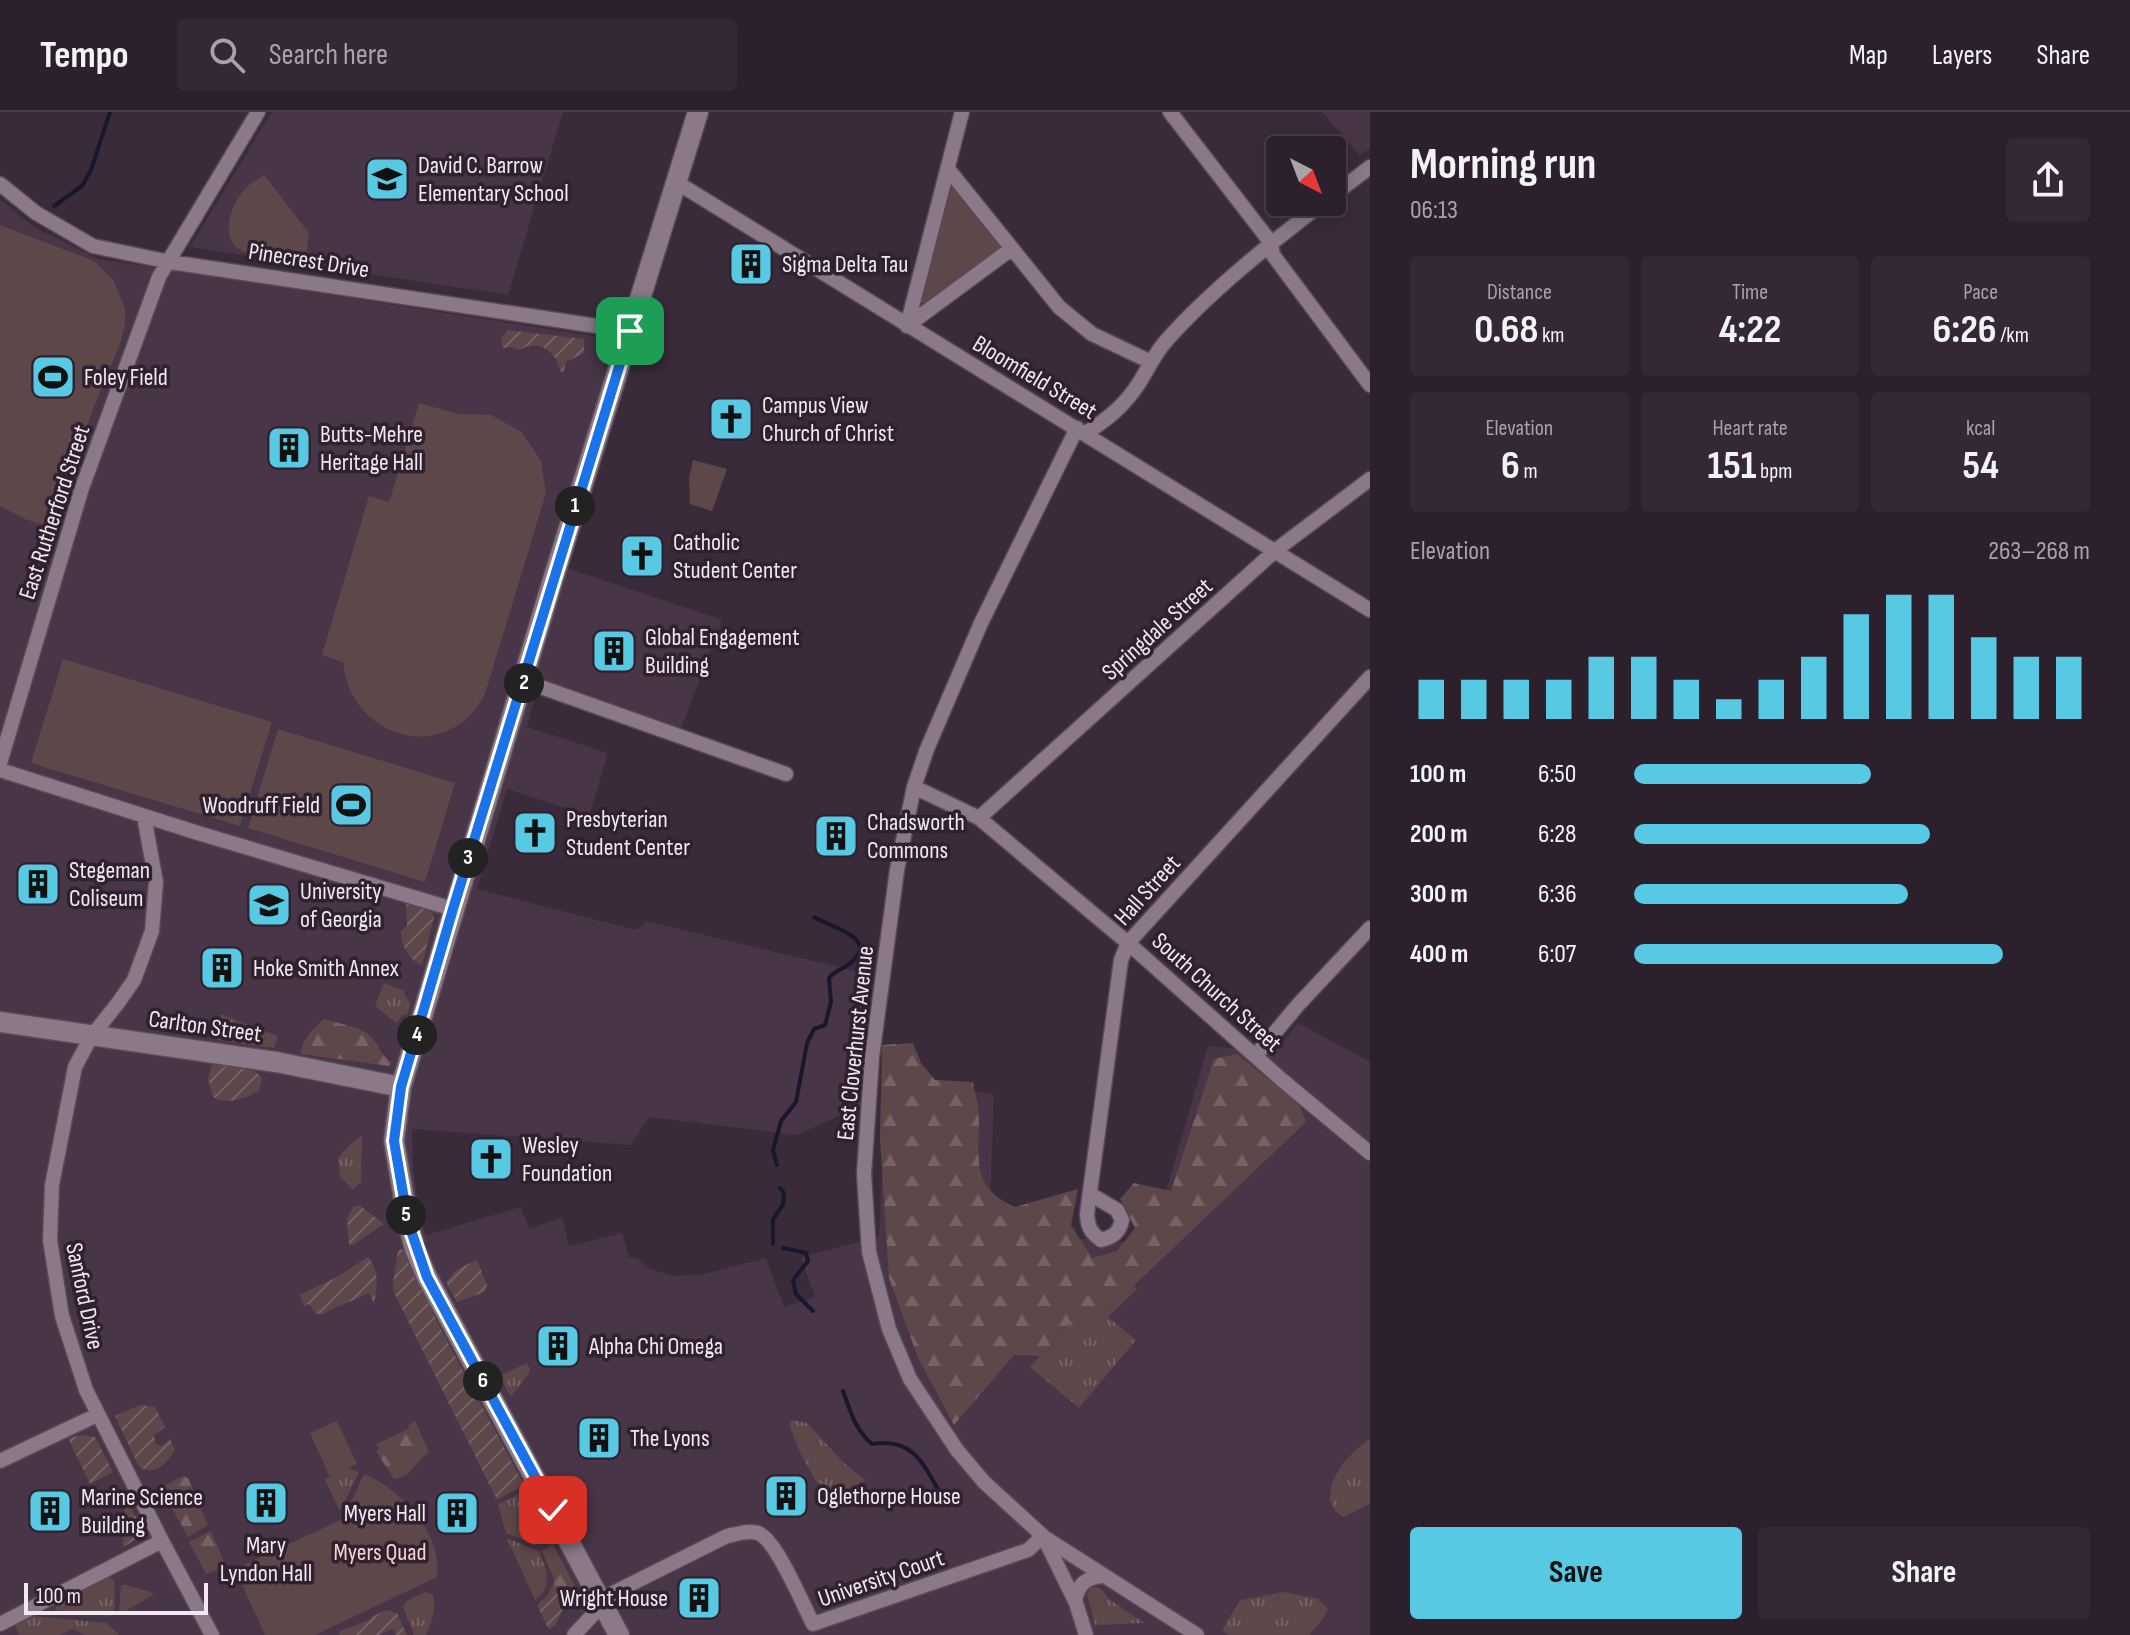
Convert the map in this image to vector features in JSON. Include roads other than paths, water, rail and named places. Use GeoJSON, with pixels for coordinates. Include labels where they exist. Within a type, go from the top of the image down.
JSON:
{"type":"FeatureCollection","features":[{"type":"Feature","properties":{"kind":"main road"},"geometry":{"type":"LineString","coordinates":[[619,1635],[440,1302],[415,1249],[394,1141],[401,1087],[453,909],[698,112]]}},
{"type":"Feature","properties":{"kind":"main road","name":"Carlton Street"},"geometry":{"type":"LineString","coordinates":[[0,1022],[268,1060],[401,1087]]}},
{"type":"Feature","properties":{"kind":"street","name":"East Rutherford Street"},"geometry":{"type":"LineString","coordinates":[[0,763],[82,488],[155,288],[258,112]]}},
{"type":"Feature","properties":{"kind":"street"},"geometry":{"type":"LineString","coordinates":[[907,326],[962,112]]}},
{"type":"Feature","properties":{"kind":"street"},"geometry":{"type":"LineString","coordinates":[[1170,112],[1271,243],[1273,255],[1370,385]]}},
{"type":"Feature","properties":{"kind":"street"},"geometry":{"type":"LineString","coordinates":[[1346,185],[1370,167]]}},
{"type":"Feature","properties":{"kind":"street"},"geometry":{"type":"LineString","coordinates":[[948,169],[1059,307],[1092,334],[1151,362]]}},
{"type":"Feature","properties":{"kind":"street","name":"Bloomfield Street"},"geometry":{"type":"LineString","coordinates":[[676,182],[1370,610]]}},
{"type":"Feature","properties":{"kind":"street","name":"Pinecrest Drive"},"geometry":{"type":"LineString","coordinates":[[0,184],[36,213],[93,246],[170,262],[630,331]]}},
{"type":"Feature","properties":{"kind":"street"},"geometry":{"type":"LineString","coordinates":[[1081,430],[1114,414],[1164,343],[1271,243],[1306,216]]}},
{"type":"Feature","properties":{"kind":"street"},"geometry":{"type":"LineString","coordinates":[[907,326],[1011,249]]}},
{"type":"Feature","properties":{"kind":"street","name":"East Cloverhurst Avenue"},"geometry":{"type":"LineString","coordinates":[[1081,430],[981,623],[914,787],[897,870],[872,1057],[864,1174],[869,1252],[889,1329],[916,1389],[984,1482],[1043,1536],[1075,1600],[1086,1635]]}},
{"type":"Feature","properties":{"kind":"street","name":"Springdale Street"},"geometry":{"type":"LineString","coordinates":[[979,818],[1276,550],[1370,479]]}},
{"type":"Feature","properties":{"kind":"street","name":"Hall Street"},"geometry":{"type":"LineString","coordinates":[[1090,1194],[1121,960],[1128,943],[1370,677]]}},
{"type":"Feature","properties":{"kind":"street"},"geometry":{"type":"LineString","coordinates":[[524,681],[786,774]]}},
{"type":"Feature","properties":{"kind":"street"},"geometry":{"type":"LineString","coordinates":[[0,770],[453,909]]}},
{"type":"Feature","properties":{"kind":"street","name":"South Church Street"},"geometry":{"type":"LineString","coordinates":[[914,787],[979,818],[1370,1153]]}},
{"type":"Feature","properties":{"kind":"street","name":"Sanford Drive"},"geometry":{"type":"LineString","coordinates":[[144,816],[156,882],[152,931],[134,980],[91,1037],[72,1077],[52,1185],[50,1240],[66,1331],[97,1415],[212,1635]]}},
{"type":"Feature","properties":{"kind":"street"},"geometry":{"type":"LineString","coordinates":[[1256,1055],[1370,928]]}},
{"type":"Feature","properties":{"kind":"street"},"geometry":{"type":"LineString","coordinates":[[0,1461],[97,1415]]}},
{"type":"Feature","properties":{"kind":"street","name":"University Court"},"geometry":{"type":"LineString","coordinates":[[602,1603],[625,1586],[727,1536],[757,1533],[773,1546],[813,1624],[1028,1550],[1043,1536]]}},
{"type":"Feature","properties":{"kind":"street"},"geometry":{"type":"LineString","coordinates":[[1043,1536],[1197,1635]]}},
{"type":"Feature","properties":{"kind":"street"},"geometry":{"type":"LineString","coordinates":[[0,1624],[162,1541]]}},
{"type":"Feature","properties":{"kind":"street"},"geometry":{"type":"LineString","coordinates":[[1075,1600],[1083,1582],[1102,1576]]}},
{"type":"Feature","properties":{"kind":"street"},"geometry":{"type":"LineString","coordinates":[[574,1635],[602,1603]]}},
{"type":"Feature","properties":{"kind":"waterway"},"geometry":{"type":"LineString","coordinates":[[54,206],[82,186],[91,170],[110,112]]}},
{"type":"Feature","properties":{"kind":"waterway"},"geometry":{"type":"LineString","coordinates":[[777,1165],[773,1150],[781,1121],[796,1102],[807,1043],[814,1029],[825,1025],[831,1002],[829,978],[849,964],[858,955],[860,947],[850,934],[814,917]]}},
{"type":"Feature","properties":{"kind":"waterway"},"geometry":{"type":"LineString","coordinates":[[773,1244],[773,1219],[783,1205],[784,1193],[780,1188]]}},
{"type":"Feature","properties":{"kind":"waterway"},"geometry":{"type":"LineString","coordinates":[[783,1248],[806,1253],[808,1261],[793,1280],[796,1294],[813,1311]]}},
{"type":"Feature","properties":{"kind":"waterway"},"geometry":{"type":"LineString","coordinates":[[843,1391],[854,1419],[866,1438],[872,1444],[886,1443],[906,1448],[921,1462],[940,1493]]}},
{"type":"Feature","properties":{"kind":"place","name":"David C. Barrow Elementary School"},"geometry":{"type":"Point","coordinates":[387,179]}},
{"type":"Feature","properties":{"kind":"place","name":"Sigma Delta Tau"},"geometry":{"type":"Point","coordinates":[751,264]}},
{"type":"Feature","properties":{"kind":"place","name":"Foley Field"},"geometry":{"type":"Point","coordinates":[53,377]}},
{"type":"Feature","properties":{"kind":"place","name":"Campus View Church of Christ"},"geometry":{"type":"Point","coordinates":[731,419]}},
{"type":"Feature","properties":{"kind":"place","name":"Butts-Mehre Heritage Hall"},"geometry":{"type":"Point","coordinates":[289,448]}},
{"type":"Feature","properties":{"kind":"place","name":"Catholic Student Center"},"geometry":{"type":"Point","coordinates":[642,556]}},
{"type":"Feature","properties":{"kind":"place","name":"Global Engagement Building"},"geometry":{"type":"Point","coordinates":[614,651]}},
{"type":"Feature","properties":{"kind":"place","name":"Woodruff Field"},"geometry":{"type":"Point","coordinates":[351,805]}},
{"type":"Feature","properties":{"kind":"place","name":"Presbyterian Student Center"},"geometry":{"type":"Point","coordinates":[535,833]}},
{"type":"Feature","properties":{"kind":"place","name":"Chadsworth Commons"},"geometry":{"type":"Point","coordinates":[836,836]}},
{"type":"Feature","properties":{"kind":"place","name":"Stegeman Coliseum"},"geometry":{"type":"Point","coordinates":[38,884]}},
{"type":"Feature","properties":{"kind":"place","name":"University of Georgia"},"geometry":{"type":"Point","coordinates":[269,905]}},
{"type":"Feature","properties":{"kind":"place","name":"Hoke Smith Annex"},"geometry":{"type":"Point","coordinates":[222,968]}},
{"type":"Feature","properties":{"kind":"place","name":"Wesley Foundation"},"geometry":{"type":"Point","coordinates":[491,1159]}},
{"type":"Feature","properties":{"kind":"place","name":"Alpha Chi Omega"},"geometry":{"type":"Point","coordinates":[558,1346]}},
{"type":"Feature","properties":{"kind":"place","name":"The Lyons"},"geometry":{"type":"Point","coordinates":[599,1438]}},
{"type":"Feature","properties":{"kind":"place","name":"Oglethorpe House"},"geometry":{"type":"Point","coordinates":[786,1496]}},
{"type":"Feature","properties":{"kind":"place","name":"Mary Lyndon Hall"},"geometry":{"type":"Point","coordinates":[266,1503]}},
{"type":"Feature","properties":{"kind":"place","name":"Marine Science Building"},"geometry":{"type":"Point","coordinates":[50,1511]}},
{"type":"Feature","properties":{"kind":"place","name":"Myers Hall"},"geometry":{"type":"Point","coordinates":[457,1513]}},
{"type":"Feature","properties":{"kind":"place","name":"Wright House"},"geometry":{"type":"Point","coordinates":[699,1598]}},
{"type":"Feature","properties":{"kind":"park label","name":"Myers Quad"},"geometry":{"type":"Point","coordinates":[380,1552]}}]}
